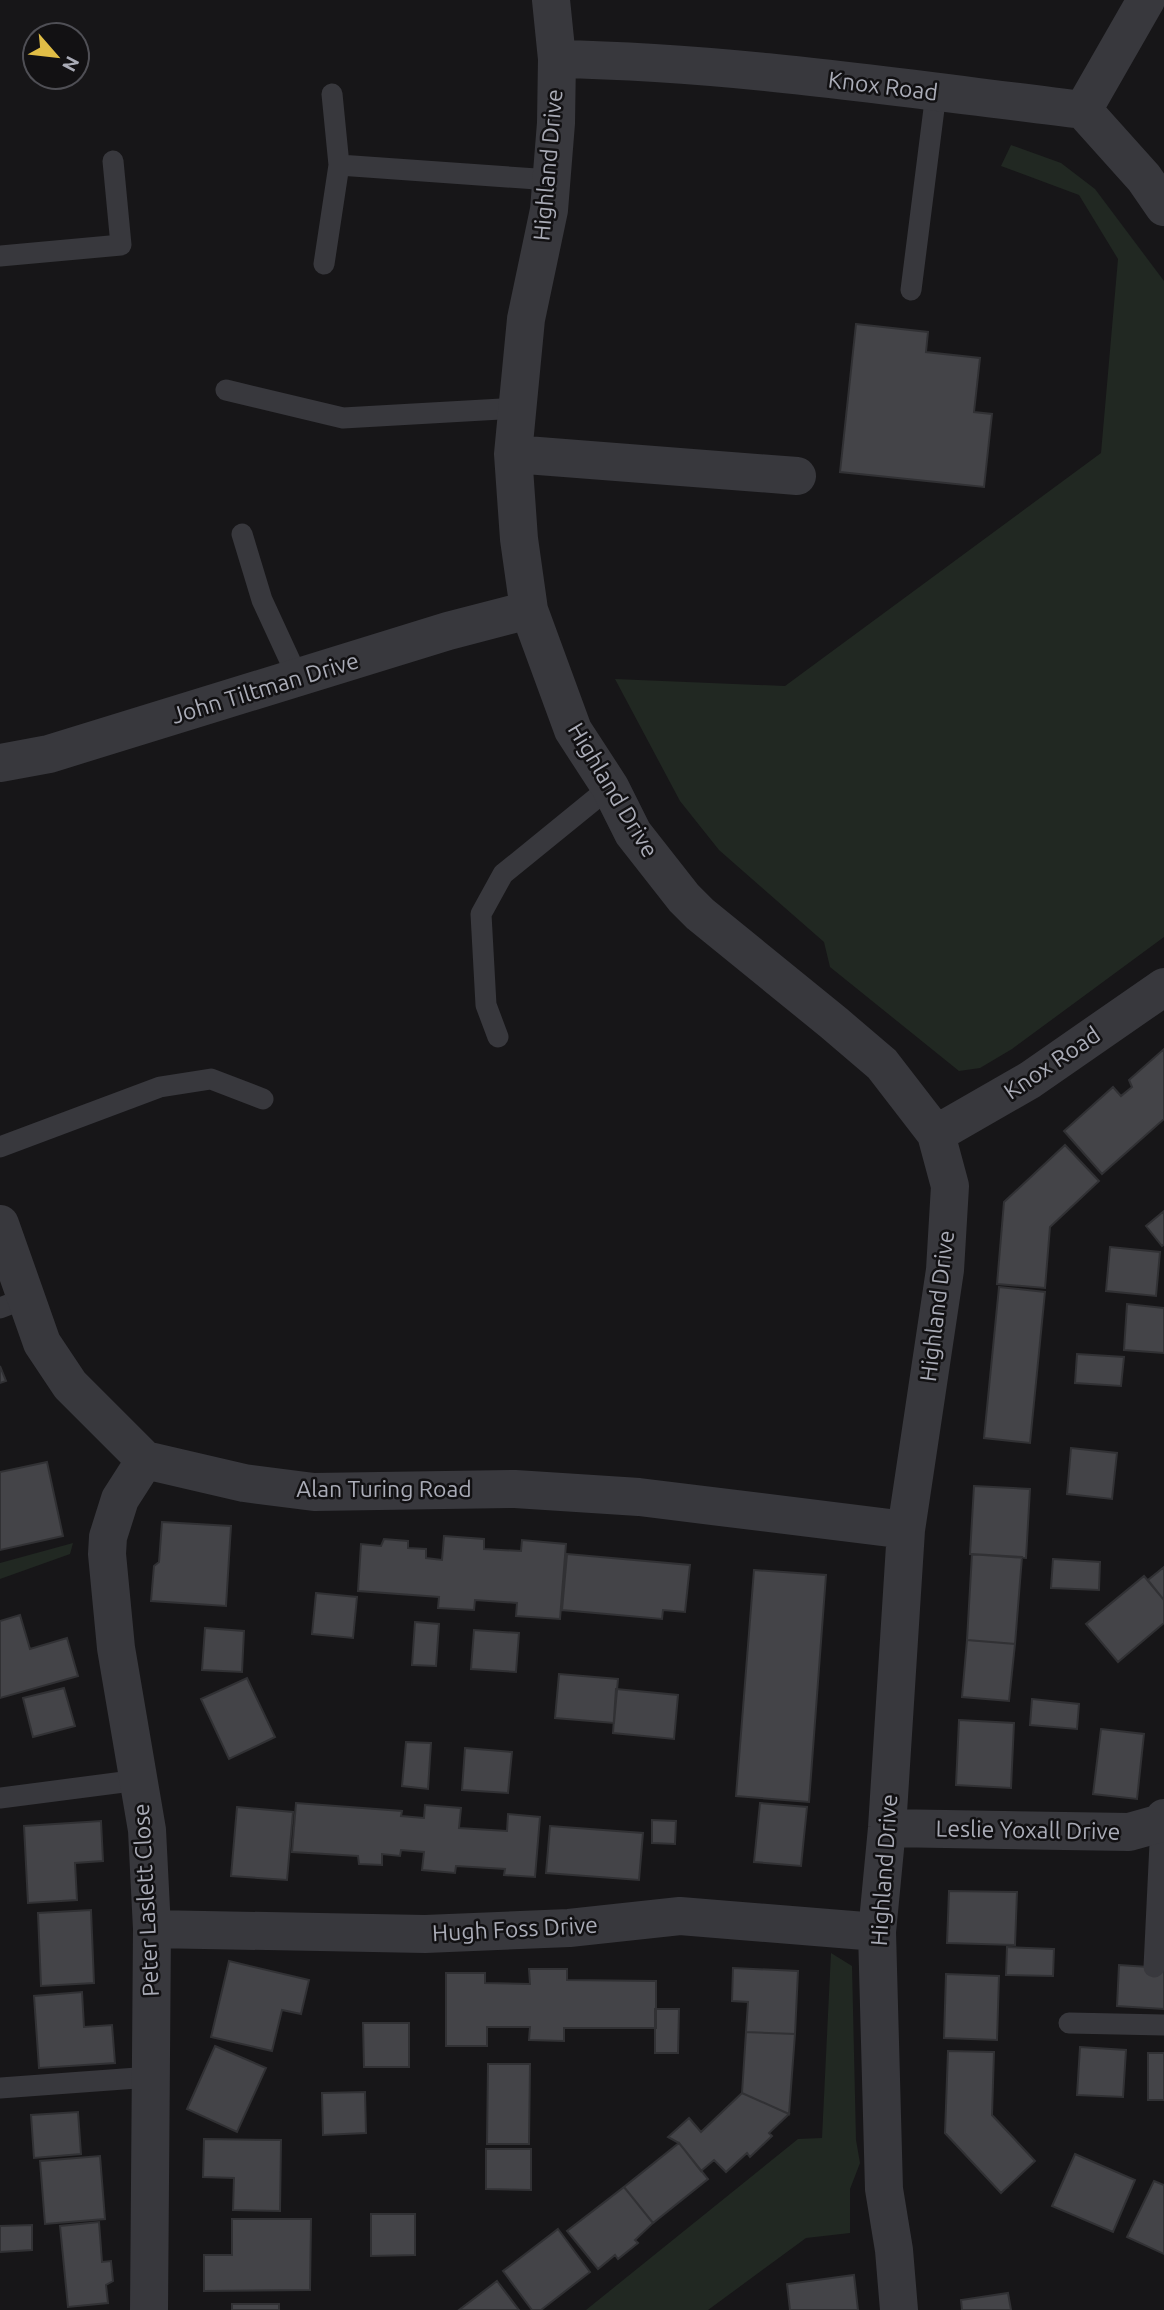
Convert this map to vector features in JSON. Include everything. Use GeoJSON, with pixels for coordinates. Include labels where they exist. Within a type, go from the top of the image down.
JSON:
{"type":"FeatureCollection","features":[{"type":"Feature","properties":{"kind":"street","name":"Highland Drive"},"geometry":{"type":"LineString","coordinates":[[551,0],[557,59],[556,123],[549,210],[526,319],[513,454],[519,539],[530,610],[573,730],[610,787],[633,833],[684,898],[700,914],[882,1064],[936,1134],[950,1186],[944,1270],[906,1530],[887,1828],[877,1932],[884,2189],[894,2250],[899,2310]]}},
{"type":"Feature","properties":{"kind":"street"},"geometry":{"type":"LineString","coordinates":[[1146,0],[1083,110],[1144,178],[1164,207]]}},
{"type":"Feature","properties":{"kind":"street","name":"Knox Road"},"geometry":{"type":"LineString","coordinates":[[557,59],[625,60],[728,68],[1083,110]]}},
{"type":"Feature","properties":{"kind":"street"},"geometry":{"type":"LineString","coordinates":[[513,454],[797,476]]}},
{"type":"Feature","properties":{"kind":"street","name":"John Tiltman Drive"},"geometry":{"type":"LineString","coordinates":[[0,763],[49,754],[448,631],[530,610]]}},
{"type":"Feature","properties":{"kind":"street","name":"Knox Road"},"geometry":{"type":"LineString","coordinates":[[936,1134],[1030,1080],[1164,986]]}},
{"type":"Feature","properties":{"kind":"street"},"geometry":{"type":"LineString","coordinates":[[0,1224],[13,1303],[70,1385],[145,1460]]}},
{"type":"Feature","properties":{"kind":"street","name":"Alan Turing Road"},"geometry":{"type":"LineString","coordinates":[[145,1460],[244,1483],[314,1492],[515,1489],[639,1497],[906,1530]]}},
{"type":"Feature","properties":{"kind":"street","name":"Peter Laslett Close"},"geometry":{"type":"LineString","coordinates":[[145,1460],[120,1499],[108,1538],[107,1554],[116,1648],[146,1830],[152,1929],[149,2310]]}},
{"type":"Feature","properties":{"kind":"street","name":"Leslie Yoxall Drive"},"geometry":{"type":"LineString","coordinates":[[887,1828],[1129,1832],[1162,1820]]}},
{"type":"Feature","properties":{"kind":"street","name":"Hugh Foss Drive"},"geometry":{"type":"LineString","coordinates":[[152,1929],[425,1934],[569,1928],[680,1916],[877,1932]]}},
{"type":"Feature","properties":{"kind":"lane"},"geometry":{"type":"LineString","coordinates":[[911,290],[936,93]]}},
{"type":"Feature","properties":{"kind":"lane"},"geometry":{"type":"LineString","coordinates":[[324,264],[339,165],[332,94]]}},
{"type":"Feature","properties":{"kind":"lane"},"geometry":{"type":"LineString","coordinates":[[0,256],[121,246],[113,161]]}},
{"type":"Feature","properties":{"kind":"lane"},"geometry":{"type":"LineString","coordinates":[[339,165],[551,180]]}},
{"type":"Feature","properties":{"kind":"lane"},"geometry":{"type":"LineString","coordinates":[[226,390],[343,418],[519,408]]}},
{"type":"Feature","properties":{"kind":"lane"},"geometry":{"type":"LineString","coordinates":[[243,534],[262,600],[298,678]]}},
{"type":"Feature","properties":{"kind":"lane"},"geometry":{"type":"LineString","coordinates":[[498,1037],[486,1005],[481,914],[503,874],[610,787]]}},
{"type":"Feature","properties":{"kind":"lane"},"geometry":{"type":"LineString","coordinates":[[0,1147],[160,1087],[211,1079],[263,1099]]}},
{"type":"Feature","properties":{"kind":"lane"},"geometry":{"type":"LineString","coordinates":[[0,1798],[139,1780]]}},
{"type":"Feature","properties":{"kind":"lane"},"geometry":{"type":"LineString","coordinates":[[1154,1967],[1162,1820]]}},
{"type":"Feature","properties":{"kind":"lane"},"geometry":{"type":"LineString","coordinates":[[1069,2024],[1155,2019]]}},
{"type":"Feature","properties":{"kind":"lane"},"geometry":{"type":"LineString","coordinates":[[0,2088],[151,2077]]}},
{"type":"Feature","properties":{"kind":"shaded area"},"geometry":{"type":"Polygon","coordinates":[[[1011,145],[1061,163],[1095,189],[1164,281],[1164,937],[1012,1049],[980,1068],[959,1071],[830,967],[824,942],[719,850],[680,801],[615,679],[785,686],[1101,453],[1118,259],[1079,195],[1001,166],[1011,145]]]}},
{"type":"Feature","properties":{"kind":"shaded area"},"geometry":{"type":"Polygon","coordinates":[[[73,1543],[70,1554],[0,1579],[0,1563],[73,1543]]]}},
{"type":"Feature","properties":{"kind":"shaded area"},"geometry":{"type":"Polygon","coordinates":[[[831,1953],[852,1966],[856,2140],[860,2163],[850,2189],[850,2233],[806,2238],[708,2310],[586,2310],[798,2139],[822,2138],[831,1953]]]}},
{"type":"Feature","properties":{"kind":"building"},"geometry":{"type":"Polygon","coordinates":[[[856,324],[928,332],[926,352],[980,358],[974,412],[992,414],[984,487],[840,472],[856,324]]]}},
{"type":"Feature","properties":{"kind":"building"},"geometry":{"type":"Polygon","coordinates":[[[1164,1049],[1164,1119],[1102,1174],[1064,1131],[1113,1087],[1121,1096],[1132,1087],[1129,1080],[1164,1049]]]}},
{"type":"Feature","properties":{"kind":"building"},"geometry":{"type":"Polygon","coordinates":[[[1065,1145],[1099,1181],[1050,1227],[1045,1288],[997,1284],[1004,1202],[1065,1145]]]}},
{"type":"Feature","properties":{"kind":"building"},"geometry":{"type":"Polygon","coordinates":[[[1164,1211],[1164,1244],[1162,1246],[1146,1226],[1164,1211]]]}},
{"type":"Feature","properties":{"kind":"building"},"geometry":{"type":"Polygon","coordinates":[[[1110,1247],[1160,1252],[1156,1296],[1106,1291],[1110,1247]]]}},
{"type":"Feature","properties":{"kind":"building"},"geometry":{"type":"Polygon","coordinates":[[[999,1287],[1045,1292],[1030,1443],[984,1438],[999,1287]]]}},
{"type":"Feature","properties":{"kind":"building"},"geometry":{"type":"Polygon","coordinates":[[[1127,1304],[1164,1308],[1164,1353],[1124,1350],[1127,1304]]]}},
{"type":"Feature","properties":{"kind":"building"},"geometry":{"type":"Polygon","coordinates":[[[1077,1354],[1124,1357],[1121,1386],[1075,1383],[1077,1354]]]}},
{"type":"Feature","properties":{"kind":"building"},"geometry":{"type":"Polygon","coordinates":[[[0,1366],[6,1381],[0,1383],[0,1366]]]}},
{"type":"Feature","properties":{"kind":"building"},"geometry":{"type":"Polygon","coordinates":[[[1071,1448],[1117,1453],[1112,1499],[1067,1494],[1071,1448]]]}},
{"type":"Feature","properties":{"kind":"building"},"geometry":{"type":"Polygon","coordinates":[[[47,1462],[63,1536],[0,1550],[0,1472],[47,1462]]]}},
{"type":"Feature","properties":{"kind":"building"},"geometry":{"type":"Polygon","coordinates":[[[974,1486],[1030,1489],[1026,1558],[970,1554],[974,1486]]]}},
{"type":"Feature","properties":{"kind":"building"},"geometry":{"type":"Polygon","coordinates":[[[162,1522],[231,1526],[226,1606],[151,1601],[154,1566],[159,1562],[162,1522]]]}},
{"type":"Feature","properties":{"kind":"building"},"geometry":{"type":"Polygon","coordinates":[[[444,1536],[484,1539],[484,1549],[521,1551],[522,1540],[566,1544],[560,1619],[516,1616],[517,1603],[475,1600],[474,1610],[438,1608],[439,1597],[358,1591],[361,1544],[381,1546],[384,1539],[408,1541],[408,1548],[426,1549],[426,1558],[442,1560],[444,1536]]]}},
{"type":"Feature","properties":{"kind":"building"},"geometry":{"type":"Polygon","coordinates":[[[567,1554],[690,1565],[685,1612],[663,1610],[662,1619],[562,1610],[567,1554]]]}},
{"type":"Feature","properties":{"kind":"building"},"geometry":{"type":"Polygon","coordinates":[[[972,1554],[1022,1557],[1015,1644],[967,1640],[972,1554]]]}},
{"type":"Feature","properties":{"kind":"building"},"geometry":{"type":"Polygon","coordinates":[[[1053,1559],[1100,1562],[1099,1590],[1051,1588],[1053,1559]]]}},
{"type":"Feature","properties":{"kind":"building"},"geometry":{"type":"Polygon","coordinates":[[[1164,1567],[1164,1600],[1148,1580],[1164,1567]]]}},
{"type":"Feature","properties":{"kind":"building"},"geometry":{"type":"Polygon","coordinates":[[[754,1570],[826,1575],[809,1802],[736,1796],[754,1570]]]}},
{"type":"Feature","properties":{"kind":"building"},"geometry":{"type":"Polygon","coordinates":[[[1144,1576],[1164,1600],[1164,1623],[1118,1662],[1086,1624],[1144,1576]]]}},
{"type":"Feature","properties":{"kind":"building"},"geometry":{"type":"Polygon","coordinates":[[[316,1593],[357,1597],[353,1638],[312,1634],[316,1593]]]}},
{"type":"Feature","properties":{"kind":"building"},"geometry":{"type":"Polygon","coordinates":[[[20,1615],[30,1649],[67,1638],[78,1676],[0,1698],[0,1621],[20,1615]]]}},
{"type":"Feature","properties":{"kind":"building"},"geometry":{"type":"Polygon","coordinates":[[[415,1622],[439,1624],[436,1666],[412,1665],[415,1622]]]}},
{"type":"Feature","properties":{"kind":"building"},"geometry":{"type":"Polygon","coordinates":[[[205,1628],[244,1631],[242,1672],[202,1670],[205,1628]]]}},
{"type":"Feature","properties":{"kind":"building"},"geometry":{"type":"Polygon","coordinates":[[[474,1630],[519,1633],[516,1672],[471,1669],[474,1630]]]}},
{"type":"Feature","properties":{"kind":"building"},"geometry":{"type":"Polygon","coordinates":[[[967,1640],[1015,1644],[1009,1701],[962,1697],[967,1640]]]}},
{"type":"Feature","properties":{"kind":"building"},"geometry":{"type":"Polygon","coordinates":[[[559,1674],[618,1679],[614,1723],[555,1718],[559,1674]]]}},
{"type":"Feature","properties":{"kind":"building"},"geometry":{"type":"Polygon","coordinates":[[[247,1678],[275,1737],[229,1759],[201,1699],[247,1678]]]}},
{"type":"Feature","properties":{"kind":"building"},"geometry":{"type":"Polygon","coordinates":[[[64,1688],[75,1726],[33,1737],[23,1698],[64,1688]]]}},
{"type":"Feature","properties":{"kind":"building"},"geometry":{"type":"Polygon","coordinates":[[[616,1689],[678,1695],[674,1739],[613,1733],[616,1689]]]}},
{"type":"Feature","properties":{"kind":"building"},"geometry":{"type":"Polygon","coordinates":[[[1032,1699],[1079,1704],[1077,1729],[1030,1725],[1032,1699]]]}},
{"type":"Feature","properties":{"kind":"building"},"geometry":{"type":"Polygon","coordinates":[[[959,1720],[1014,1723],[1011,1788],[956,1785],[959,1720]]]}},
{"type":"Feature","properties":{"kind":"building"},"geometry":{"type":"Polygon","coordinates":[[[1101,1729],[1144,1734],[1137,1799],[1093,1794],[1101,1729]]]}},
{"type":"Feature","properties":{"kind":"building"},"geometry":{"type":"Polygon","coordinates":[[[406,1742],[431,1743],[428,1789],[402,1786],[406,1742]]]}},
{"type":"Feature","properties":{"kind":"building"},"geometry":{"type":"Polygon","coordinates":[[[465,1748],[512,1752],[508,1793],[462,1790],[465,1748]]]}},
{"type":"Feature","properties":{"kind":"building"},"geometry":{"type":"Polygon","coordinates":[[[296,1803],[402,1811],[401,1816],[424,1818],[425,1805],[461,1808],[459,1828],[507,1831],[508,1814],[540,1817],[535,1877],[504,1875],[505,1869],[456,1866],[455,1873],[422,1870],[424,1852],[401,1850],[400,1856],[382,1854],[382,1865],[359,1864],[358,1856],[292,1852],[296,1803]]]}},
{"type":"Feature","properties":{"kind":"building"},"geometry":{"type":"Polygon","coordinates":[[[760,1803],[807,1807],[801,1866],[754,1862],[760,1803]]]}},
{"type":"Feature","properties":{"kind":"building"},"geometry":{"type":"Polygon","coordinates":[[[237,1807],[293,1812],[287,1880],[231,1876],[237,1807]]]}},
{"type":"Feature","properties":{"kind":"building"},"geometry":{"type":"Polygon","coordinates":[[[652,1820],[676,1821],[675,1844],[652,1843],[652,1820]]]}},
{"type":"Feature","properties":{"kind":"building"},"geometry":{"type":"Polygon","coordinates":[[[101,1821],[103,1861],[75,1863],[77,1900],[28,1903],[24,1826],[101,1821]]]}},
{"type":"Feature","properties":{"kind":"building"},"geometry":{"type":"Polygon","coordinates":[[[550,1826],[643,1833],[639,1880],[546,1873],[550,1826]]]}},
{"type":"Feature","properties":{"kind":"building"},"geometry":{"type":"Polygon","coordinates":[[[949,1891],[1017,1892],[1015,1945],[947,1943],[949,1891]]]}},
{"type":"Feature","properties":{"kind":"building"},"geometry":{"type":"Polygon","coordinates":[[[91,1910],[94,1983],[41,1986],[38,1913],[91,1910]]]}},
{"type":"Feature","properties":{"kind":"building"},"geometry":{"type":"Polygon","coordinates":[[[1007,1947],[1054,1949],[1053,1976],[1006,1975],[1007,1947]]]}},
{"type":"Feature","properties":{"kind":"building"},"geometry":{"type":"Polygon","coordinates":[[[229,1961],[309,1980],[301,2014],[282,2010],[272,2051],[211,2037],[229,1961]]]}},
{"type":"Feature","properties":{"kind":"building"},"geometry":{"type":"Polygon","coordinates":[[[1119,1965],[1164,1968],[1164,2009],[1117,2006],[1119,1965]]]}},
{"type":"Feature","properties":{"kind":"building"},"geometry":{"type":"Polygon","coordinates":[[[733,1968],[798,1971],[795,2034],[746,2032],[748,2002],[732,2001],[733,1968]]]}},
{"type":"Feature","properties":{"kind":"building"},"geometry":{"type":"Polygon","coordinates":[[[529,1969],[567,1969],[567,1980],[656,1981],[656,2028],[564,2028],[564,2041],[529,2040],[530,2027],[487,2027],[487,2046],[446,2046],[446,1973],[485,1973],[485,1983],[530,1984],[529,1969]]]}},
{"type":"Feature","properties":{"kind":"building"},"geometry":{"type":"Polygon","coordinates":[[[946,1974],[999,1976],[997,2040],[944,2038],[946,1974]]]}},
{"type":"Feature","properties":{"kind":"building"},"geometry":{"type":"Polygon","coordinates":[[[82,1992],[84,2027],[112,2025],[115,2063],[39,2068],[34,1996],[82,1992]]]}},
{"type":"Feature","properties":{"kind":"building"},"geometry":{"type":"Polygon","coordinates":[[[655,2009],[679,2009],[678,2053],[655,2053],[655,2009]]]}},
{"type":"Feature","properties":{"kind":"building"},"geometry":{"type":"Polygon","coordinates":[[[363,2023],[409,2023],[409,2067],[364,2067],[363,2023]]]}},
{"type":"Feature","properties":{"kind":"building"},"geometry":{"type":"Polygon","coordinates":[[[746,2032],[795,2034],[789,2114],[742,2093],[746,2032]]]}},
{"type":"Feature","properties":{"kind":"building"},"geometry":{"type":"Polygon","coordinates":[[[215,2046],[266,2068],[237,2132],[187,2109],[215,2046]]]}},
{"type":"Feature","properties":{"kind":"building"},"geometry":{"type":"Polygon","coordinates":[[[1080,2047],[1126,2050],[1123,2097],[1077,2095],[1080,2047]]]}},
{"type":"Feature","properties":{"kind":"building"},"geometry":{"type":"Polygon","coordinates":[[[948,2051],[994,2052],[992,2115],[1035,2161],[1001,2193],[945,2133],[948,2051]]]}},
{"type":"Feature","properties":{"kind":"building"},"geometry":{"type":"Polygon","coordinates":[[[1148,2053],[1164,2053],[1164,2100],[1148,2100],[1148,2053]]]}},
{"type":"Feature","properties":{"kind":"building"},"geometry":{"type":"Polygon","coordinates":[[[488,2064],[530,2064],[529,2144],[487,2144],[488,2064]]]}},
{"type":"Feature","properties":{"kind":"building"},"geometry":{"type":"Polygon","coordinates":[[[365,2092],[366,2133],[323,2135],[322,2093],[365,2092]]]}},
{"type":"Feature","properties":{"kind":"building"},"geometry":{"type":"Polygon","coordinates":[[[742,2093],[789,2114],[769,2133],[772,2136],[750,2157],[747,2153],[726,2172],[714,2160],[701,2171],[679,2143],[668,2137],[689,2118],[701,2132],[742,2093]]]}},
{"type":"Feature","properties":{"kind":"building"},"geometry":{"type":"Polygon","coordinates":[[[78,2112],[81,2154],[34,2158],[31,2115],[78,2112]]]}},
{"type":"Feature","properties":{"kind":"building"},"geometry":{"type":"Polygon","coordinates":[[[204,2139],[281,2140],[280,2211],[233,2210],[234,2178],[203,2177],[204,2139]]]}},
{"type":"Feature","properties":{"kind":"building"},"geometry":{"type":"Polygon","coordinates":[[[679,2143],[708,2179],[653,2223],[624,2187],[679,2143]]]}},
{"type":"Feature","properties":{"kind":"building"},"geometry":{"type":"Polygon","coordinates":[[[486,2149],[531,2149],[531,2190],[486,2189],[486,2149]]]}},
{"type":"Feature","properties":{"kind":"building"},"geometry":{"type":"Polygon","coordinates":[[[1075,2154],[1135,2180],[1113,2232],[1052,2206],[1075,2154]]]}},
{"type":"Feature","properties":{"kind":"building"},"geometry":{"type":"Polygon","coordinates":[[[100,2156],[105,2219],[45,2224],[40,2161],[100,2156]]]}},
{"type":"Feature","properties":{"kind":"building"},"geometry":{"type":"Polygon","coordinates":[[[1154,2181],[1164,2185],[1164,2254],[1127,2237],[1154,2181]]]}},
{"type":"Feature","properties":{"kind":"building"},"geometry":{"type":"Polygon","coordinates":[[[624,2187],[653,2223],[635,2240],[638,2243],[618,2259],[615,2255],[598,2269],[567,2231],[624,2187]]]}},
{"type":"Feature","properties":{"kind":"building"},"geometry":{"type":"Polygon","coordinates":[[[371,2214],[415,2214],[415,2255],[371,2256],[371,2214]]]}},
{"type":"Feature","properties":{"kind":"building"},"geometry":{"type":"Polygon","coordinates":[[[232,2219],[311,2219],[310,2290],[204,2291],[204,2255],[232,2255],[232,2219]]]}},
{"type":"Feature","properties":{"kind":"building"},"geometry":{"type":"Polygon","coordinates":[[[99,2222],[102,2262],[111,2261],[113,2281],[106,2285],[108,2303],[68,2307],[60,2226],[99,2222]]]}},
{"type":"Feature","properties":{"kind":"building"},"geometry":{"type":"Polygon","coordinates":[[[32,2225],[32,2250],[0,2252],[0,2226],[32,2225]]]}},
{"type":"Feature","properties":{"kind":"building"},"geometry":{"type":"Polygon","coordinates":[[[558,2229],[590,2272],[541,2310],[532,2310],[503,2271],[558,2229]]]}},
{"type":"Feature","properties":{"kind":"building"},"geometry":{"type":"Polygon","coordinates":[[[854,2275],[858,2310],[790,2310],[787,2284],[854,2275]]]}},
{"type":"Feature","properties":{"kind":"building"},"geometry":{"type":"Polygon","coordinates":[[[497,2281],[519,2310],[459,2310],[497,2281]]]}},
{"type":"Feature","properties":{"kind":"building"},"geometry":{"type":"Polygon","coordinates":[[[1008,2293],[1011,2310],[962,2310],[961,2300],[1008,2293]]]}},
{"type":"Feature","properties":{"kind":"building"},"geometry":{"type":"Polygon","coordinates":[[[232,2304],[279,2304],[279,2310],[232,2310],[232,2304]]]}}]}
